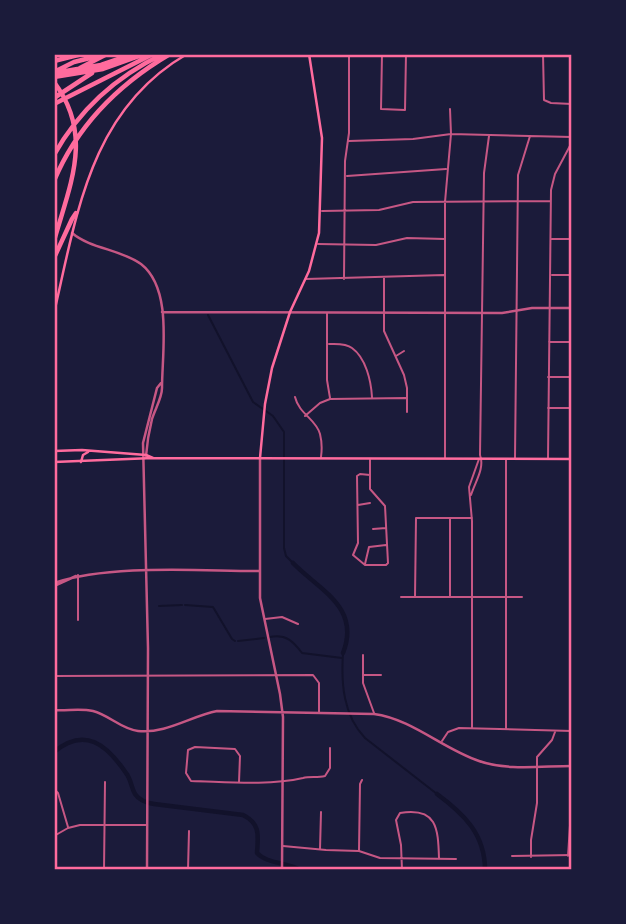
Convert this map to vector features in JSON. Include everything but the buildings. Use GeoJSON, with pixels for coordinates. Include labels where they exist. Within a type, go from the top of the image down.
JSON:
{"type":"FeatureCollection","features":[{"type":"Feature","properties":{"kind":"highway"},"geometry":{"type":"LineString","coordinates":[[54,61],[82,54]]}},
{"type":"Feature","properties":{"kind":"highway"},"geometry":{"type":"LineString","coordinates":[[54,78],[108,54]]}},
{"type":"Feature","properties":{"kind":"highway"},"geometry":{"type":"LineString","coordinates":[[54,78],[74,62],[108,54]]}},
{"type":"Feature","properties":{"kind":"highway"},"geometry":{"type":"LineString","coordinates":[[54,97],[106,65],[115,54]]}},
{"type":"Feature","properties":{"kind":"highway"},"geometry":{"type":"LineString","coordinates":[[54,78],[133,54]]}},
{"type":"Feature","properties":{"kind":"highway"},"geometry":{"type":"LineString","coordinates":[[54,78],[103,69],[145,54]]}},
{"type":"Feature","properties":{"kind":"highway"},"geometry":{"type":"LineString","coordinates":[[54,105],[71,100],[153,54]]}},
{"type":"Feature","properties":{"kind":"highway"},"geometry":{"type":"LineString","coordinates":[[54,155],[72,127],[100,96],[131,72],[163,54]]}},
{"type":"Feature","properties":{"kind":"highway"},"geometry":{"type":"LineString","coordinates":[[54,181],[75,141],[102,107],[134,77],[170,54]]}},
{"type":"Feature","properties":{"kind":"highway"},"geometry":{"type":"LineString","coordinates":[[54,78],[74,119],[78,143],[77,157],[54,241]]}},
{"type":"Feature","properties":{"kind":"highway"},"geometry":{"type":"LineString","coordinates":[[54,258],[76,213]]}},
{"type":"Feature","properties":{"kind":"main road"},"geometry":{"type":"LineString","coordinates":[[54,313],[76,213],[94,163],[123,111],[158,74],[187,54]]}},
{"type":"Feature","properties":{"kind":"main road"},"geometry":{"type":"LineString","coordinates":[[260,458],[263,416],[272,368],[290,312],[317,244],[321,138],[309,54]]}},
{"type":"Feature","properties":{"kind":"main road"},"geometry":{"type":"LineString","coordinates":[[54,451],[91,451],[153,458],[572,459]]}},
{"type":"Feature","properties":{"kind":"main road"},"geometry":{"type":"LineString","coordinates":[[81,462],[83,455],[91,451]]}},
{"type":"Feature","properties":{"kind":"main road"},"geometry":{"type":"LineString","coordinates":[[54,463],[144,457]]}},
{"type":"Feature","properties":{"kind":"street"},"geometry":{"type":"LineString","coordinates":[[344,279],[349,54]]}},
{"type":"Feature","properties":{"kind":"street"},"geometry":{"type":"LineString","coordinates":[[382,54],[382,110],[404,110],[405,54]]}},
{"type":"Feature","properties":{"kind":"street"},"geometry":{"type":"LineString","coordinates":[[543,54],[544,100],[572,104]]}},
{"type":"Feature","properties":{"kind":"street"},"geometry":{"type":"LineString","coordinates":[[445,459],[445,202],[452,135],[450,109]]}},
{"type":"Feature","properties":{"kind":"street"},"geometry":{"type":"LineString","coordinates":[[348,141],[452,135],[572,137]]}},
{"type":"Feature","properties":{"kind":"street"},"geometry":{"type":"LineString","coordinates":[[472,728],[471,487],[480,457],[484,202],[489,136]]}},
{"type":"Feature","properties":{"kind":"street"},"geometry":{"type":"LineString","coordinates":[[514,459],[517,201],[519,171],[530,136]]}},
{"type":"Feature","properties":{"kind":"street"},"geometry":{"type":"LineString","coordinates":[[548,459],[551,201],[555,174],[572,142]]}},
{"type":"Feature","properties":{"kind":"street"},"geometry":{"type":"LineString","coordinates":[[345,176],[447,169]]}},
{"type":"Feature","properties":{"kind":"street"},"geometry":{"type":"LineString","coordinates":[[320,211],[379,210],[413,202],[551,201]]}},
{"type":"Feature","properties":{"kind":"street"},"geometry":{"type":"LineString","coordinates":[[72,233],[124,255],[143,267],[156,283],[162,312],[162,391],[144,457],[148,675],[147,870]]}},
{"type":"Feature","properties":{"kind":"street"},"geometry":{"type":"LineString","coordinates":[[70,245],[79,238]]}},
{"type":"Feature","properties":{"kind":"street"},"geometry":{"type":"LineString","coordinates":[[317,244],[376,245],[407,238],[446,239]]}},
{"type":"Feature","properties":{"kind":"street"},"geometry":{"type":"LineString","coordinates":[[551,239],[572,239]]}},
{"type":"Feature","properties":{"kind":"street"},"geometry":{"type":"LineString","coordinates":[[305,279],[445,275]]}},
{"type":"Feature","properties":{"kind":"street"},"geometry":{"type":"LineString","coordinates":[[551,275],[572,275]]}},
{"type":"Feature","properties":{"kind":"street"},"geometry":{"type":"LineString","coordinates":[[384,277],[384,335],[404,375],[407,412]]}},
{"type":"Feature","properties":{"kind":"street"},"geometry":{"type":"LineString","coordinates":[[162,312],[482,313],[572,308]]}},
{"type":"Feature","properties":{"kind":"street"},"geometry":{"type":"LineString","coordinates":[[327,312],[327,380],[330,399]]}},
{"type":"Feature","properties":{"kind":"street"},"geometry":{"type":"LineString","coordinates":[[549,342],[572,342]]}},
{"type":"Feature","properties":{"kind":"street"},"geometry":{"type":"LineString","coordinates":[[327,344],[344,345],[355,351],[370,379],[372,398]]}},
{"type":"Feature","properties":{"kind":"street"},"geometry":{"type":"LineString","coordinates":[[395,356],[404,351]]}},
{"type":"Feature","properties":{"kind":"street"},"geometry":{"type":"LineString","coordinates":[[548,377],[572,377]]}},
{"type":"Feature","properties":{"kind":"street"},"geometry":{"type":"LineString","coordinates":[[295,397],[305,416],[321,435],[321,458]]}},
{"type":"Feature","properties":{"kind":"street"},"geometry":{"type":"LineString","coordinates":[[305,416],[320,403],[330,399],[407,398]]}},
{"type":"Feature","properties":{"kind":"street"},"geometry":{"type":"LineString","coordinates":[[548,408],[572,408]]}},
{"type":"Feature","properties":{"kind":"street"},"geometry":{"type":"LineString","coordinates":[[260,458],[259,571],[264,619],[277,675],[282,713],[282,869]]}},
{"type":"Feature","properties":{"kind":"street"},"geometry":{"type":"LineString","coordinates":[[370,458],[370,475],[370,489],[385,506],[386,565],[365,565],[353,555],[358,542],[357,476],[370,475]]}},
{"type":"Feature","properties":{"kind":"street"},"geometry":{"type":"LineString","coordinates":[[506,459],[506,729]]}},
{"type":"Feature","properties":{"kind":"street"},"geometry":{"type":"LineString","coordinates":[[358,505],[370,503]]}},
{"type":"Feature","properties":{"kind":"street"},"geometry":{"type":"LineString","coordinates":[[415,597],[415,518],[472,518]]}},
{"type":"Feature","properties":{"kind":"street"},"geometry":{"type":"LineString","coordinates":[[450,518],[450,597]]}},
{"type":"Feature","properties":{"kind":"street"},"geometry":{"type":"LineString","coordinates":[[373,529],[387,528]]}},
{"type":"Feature","properties":{"kind":"street"},"geometry":{"type":"LineString","coordinates":[[365,565],[369,547],[387,545]]}},
{"type":"Feature","properties":{"kind":"street"},"geometry":{"type":"LineString","coordinates":[[54,584],[77,575],[259,571]]}},
{"type":"Feature","properties":{"kind":"street"},"geometry":{"type":"LineString","coordinates":[[77,575],[78,620]]}},
{"type":"Feature","properties":{"kind":"street"},"geometry":{"type":"LineString","coordinates":[[401,597],[522,597]]}},
{"type":"Feature","properties":{"kind":"street"},"geometry":{"type":"LineString","coordinates":[[264,619],[282,617],[298,624]]}},
{"type":"Feature","properties":{"kind":"street"},"geometry":{"type":"LineString","coordinates":[[363,655],[364,687],[374,713]]}},
{"type":"Feature","properties":{"kind":"street"},"geometry":{"type":"LineString","coordinates":[[363,675],[381,675]]}},
{"type":"Feature","properties":{"kind":"street"},"geometry":{"type":"LineString","coordinates":[[54,676],[316,676],[320,683],[320,713]]}},
{"type":"Feature","properties":{"kind":"street"},"geometry":{"type":"LineString","coordinates":[[54,710],[93,711],[130,729],[148,731],[218,711],[374,713],[397,720],[485,763],[504,766],[571,766],[568,856]]}},
{"type":"Feature","properties":{"kind":"street"},"geometry":{"type":"LineString","coordinates":[[441,743],[451,730],[472,728],[572,731]]}},
{"type":"Feature","properties":{"kind":"street"},"geometry":{"type":"LineString","coordinates":[[531,857],[537,803],[538,753],[552,740],[555,731]]}},
{"type":"Feature","properties":{"kind":"street"},"geometry":{"type":"LineString","coordinates":[[239,782],[240,754],[236,750],[230,747],[195,747],[188,750],[186,765],[188,779],[191,781],[239,782],[283,782],[325,776],[330,768],[330,748]]}},
{"type":"Feature","properties":{"kind":"street"},"geometry":{"type":"LineString","coordinates":[[359,850],[362,780]]}},
{"type":"Feature","properties":{"kind":"street"},"geometry":{"type":"LineString","coordinates":[[104,870],[105,782]]}},
{"type":"Feature","properties":{"kind":"street"},"geometry":{"type":"LineString","coordinates":[[54,789],[58,793],[68,828]]}},
{"type":"Feature","properties":{"kind":"street"},"geometry":{"type":"LineString","coordinates":[[320,850],[321,812]]}},
{"type":"Feature","properties":{"kind":"street"},"geometry":{"type":"LineString","coordinates":[[402,870],[397,817],[403,812],[418,812],[431,819],[438,828],[439,859]]}},
{"type":"Feature","properties":{"kind":"street"},"geometry":{"type":"LineString","coordinates":[[54,836],[80,825],[147,825]]}},
{"type":"Feature","properties":{"kind":"street"},"geometry":{"type":"LineString","coordinates":[[188,831],[188,870]]}},
{"type":"Feature","properties":{"kind":"street"},"geometry":{"type":"LineString","coordinates":[[282,846],[359,850],[380,858],[456,859]]}},
{"type":"Feature","properties":{"kind":"street"},"geometry":{"type":"LineString","coordinates":[[512,856],[572,855]]}},
{"type":"Feature","properties":{"kind":"waterway"},"geometry":{"type":"LineString","coordinates":[[208,315],[253,402],[273,416],[284,432],[284,548],[286,556],[293,563]]}},
{"type":"Feature","properties":{"kind":"waterway"},"geometry":{"type":"LineString","coordinates":[[293,563],[325,591],[342,611],[347,637],[343,653]]}},
{"type":"Feature","properties":{"kind":"waterway"},"geometry":{"type":"LineString","coordinates":[[159,606],[182,605]]}},
{"type":"Feature","properties":{"kind":"waterway"},"geometry":{"type":"LineString","coordinates":[[185,605],[213,607],[235,641]]}},
{"type":"Feature","properties":{"kind":"waterway"},"geometry":{"type":"LineString","coordinates":[[270,637],[289,639],[302,653],[342,658]]}},
{"type":"Feature","properties":{"kind":"waterway"},"geometry":{"type":"LineString","coordinates":[[238,641],[264,638]]}},
{"type":"Feature","properties":{"kind":"waterway"},"geometry":{"type":"LineString","coordinates":[[343,653],[345,698],[358,729],[365,738],[437,794]]}},
{"type":"Feature","properties":{"kind":"waterway"},"geometry":{"type":"LineString","coordinates":[[54,752],[76,740],[94,742],[119,763],[141,800],[243,815],[256,826],[257,853],[261,857],[300,870]]}},
{"type":"Feature","properties":{"kind":"waterway"},"geometry":{"type":"LineString","coordinates":[[437,794],[464,817],[477,835],[485,870]]}}]}
